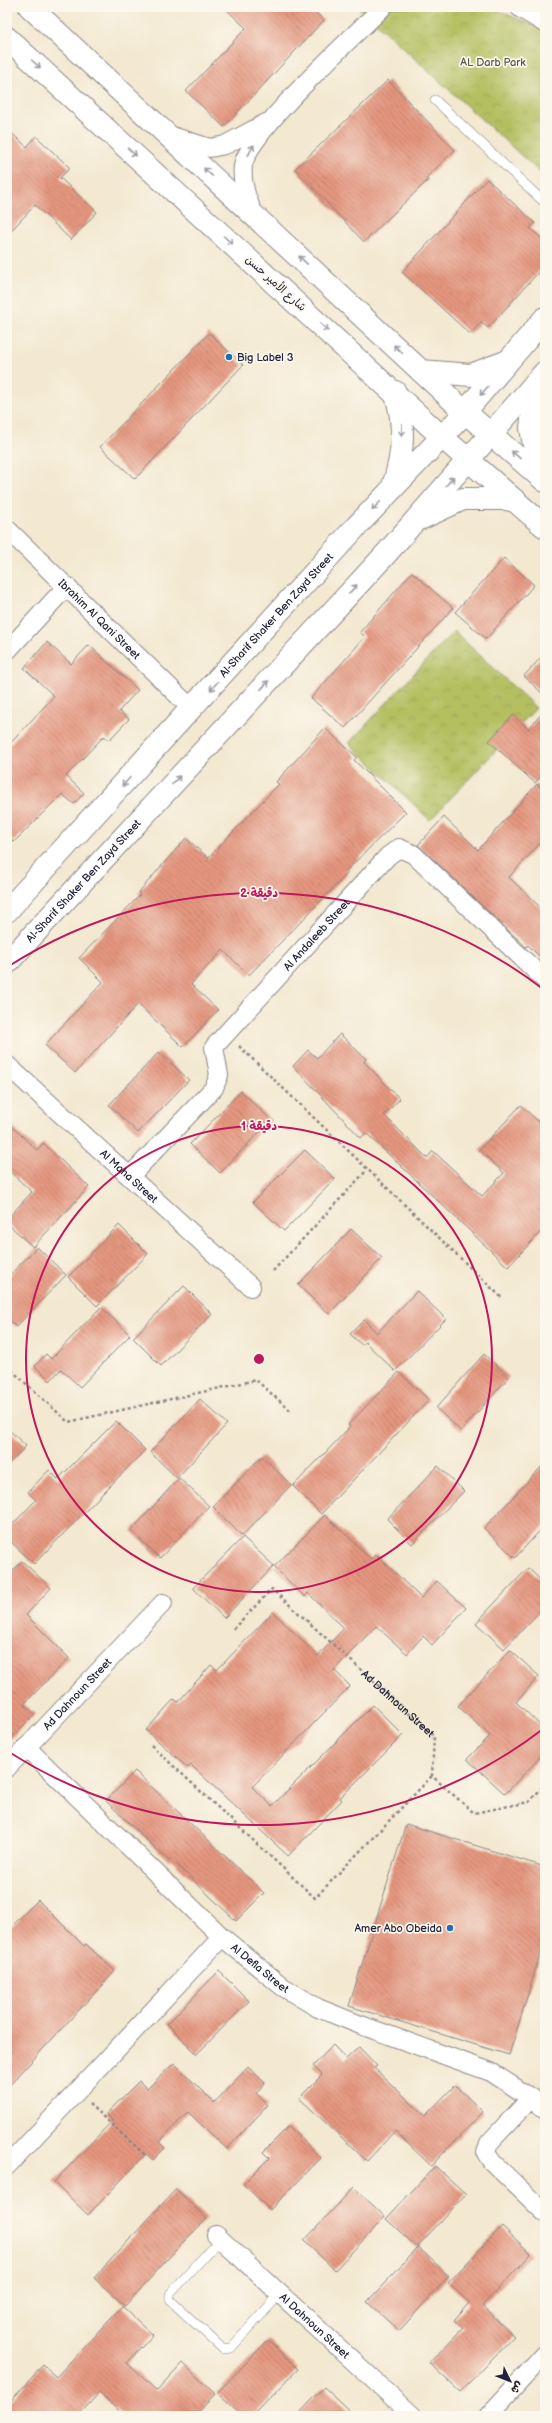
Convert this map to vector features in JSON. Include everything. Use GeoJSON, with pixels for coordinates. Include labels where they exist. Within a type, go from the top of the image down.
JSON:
{"type":"FeatureCollection","features":[{"type":"Feature","properties":{"kind":"main road"},"geometry":{"type":"LineString","coordinates":[[30,7],[465,412],[542,478]]}},
{"type":"Feature","properties":{"kind":"main road"},"geometry":{"type":"LineString","coordinates":[[522,7],[544,20]]}},
{"type":"Feature","properties":{"kind":"main road","name":"شارع الأمير حسن"},"geometry":{"type":"LineString","coordinates":[[7,38],[395,392],[442,437],[545,527]]}},
{"type":"Feature","properties":{"kind":"main road","name":"Al-Sharif Shaker Ben Zayd Street"},"geometry":{"type":"LineString","coordinates":[[7,911],[80,833],[354,529],[392,491],[465,412],[512,359],[545,318]]}},
{"type":"Feature","properties":{"kind":"main road"},"geometry":{"type":"LineString","coordinates":[[422,371],[471,375],[512,359]]}},
{"type":"Feature","properties":{"kind":"main road"},"geometry":{"type":"LineString","coordinates":[[540,377],[531,428],[542,478]]}},
{"type":"Feature","properties":{"kind":"main road","name":"Al-Sharif Shaker Ben Zayd Street"},"geometry":{"type":"LineString","coordinates":[[7,963],[416,521],[540,377]]}},
{"type":"Feature","properties":{"kind":"main road"},"geometry":{"type":"LineString","coordinates":[[392,491],[400,467],[402,429],[402,412],[395,392]]}},
{"type":"Feature","properties":{"kind":"main road"},"geometry":{"type":"LineString","coordinates":[[416,521],[463,499],[506,499],[516,501]]}},
{"type":"Feature","properties":{"kind":"main road"},"geometry":{"type":"LineString","coordinates":[[80,833],[106,856]]}},
{"type":"Feature","properties":{"kind":"street"},"geometry":{"type":"LineString","coordinates":[[253,213],[243,183],[244,164],[270,120],[383,7]]}},
{"type":"Feature","properties":{"kind":"street"},"geometry":{"type":"LineString","coordinates":[[168,135],[196,145],[210,148],[225,145],[270,120]]}},
{"type":"Feature","properties":{"kind":"street","name":"Ibrahim Al Qani Street"},"geometry":{"type":"LineString","coordinates":[[7,528],[192,709]]}},
{"type":"Feature","properties":{"kind":"street"},"geometry":{"type":"LineString","coordinates":[[7,651],[67,586]]}},
{"type":"Feature","properties":{"kind":"street","name":"Al Andaleeb Street"},"geometry":{"type":"LineString","coordinates":[[130,1176],[214,1088],[219,1075],[214,1046],[388,856],[399,848],[412,854],[545,980]]}},
{"type":"Feature","properties":{"kind":"street","name":"Al Maha Street"},"geometry":{"type":"LineString","coordinates":[[7,1065],[250,1287]]}},
{"type":"Feature","properties":{"kind":"street","name":"Ad Dahnoun Street"},"geometry":{"type":"LineString","coordinates":[[7,1768],[163,1603]]}},
{"type":"Feature","properties":{"kind":"street","name":"Al Defla Street"},"geometry":{"type":"LineString","coordinates":[[26,1747],[222,1937],[263,1972],[318,2008],[491,2072],[531,2098],[545,2110]]}},
{"type":"Feature","properties":{"kind":"street"},"geometry":{"type":"LineString","coordinates":[[7,2166],[222,1937]]}},
{"type":"Feature","properties":{"kind":"street"},"geometry":{"type":"LineString","coordinates":[[531,2098],[489,2143],[486,2153],[492,2162],[545,2213]]}},
{"type":"Feature","properties":{"kind":"street","name":"Al Dahnoun Street"},"geometry":{"type":"LineString","coordinates":[[218,2236],[413,2416]]}},
{"type":"Feature","properties":{"kind":"street"},"geometry":{"type":"LineString","coordinates":[[488,2416],[545,2354]]}},
{"type":"Feature","properties":{"kind":"lane"},"geometry":{"type":"LineString","coordinates":[[435,100],[545,203]]}},
{"type":"Feature","properties":{"kind":"lane"},"geometry":{"type":"LineString","coordinates":[[218,2236],[170,2294],[170,2300],[223,2349],[231,2348],[280,2294]]}},
{"type":"Feature","properties":{"kind":"path"},"geometry":{"type":"LineString","coordinates":[[226,1033],[502,1298]]}},
{"type":"Feature","properties":{"kind":"path"},"geometry":{"type":"LineString","coordinates":[[273,1271],[367,1170]]}},
{"type":"Feature","properties":{"kind":"path"},"geometry":{"type":"LineString","coordinates":[[7,1366],[68,1422],[256,1380],[292,1412]]}},
{"type":"Feature","properties":{"kind":"path","name":"Ad Dahnoun Street"},"geometry":{"type":"LineString","coordinates":[[234,1629],[272,1590],[434,1736],[432,1776]]}},
{"type":"Feature","properties":{"kind":"path"},"geometry":{"type":"LineString","coordinates":[[151,1745],[315,1898],[432,1776],[474,1813],[529,1802],[545,1784]]}},
{"type":"Feature","properties":{"kind":"path"},"geometry":{"type":"LineString","coordinates":[[76,2091],[145,2155]]}},
{"type":"Feature","properties":{"kind":"green space","name":"AL Darb Park"},"geometry":{"type":"Polygon","coordinates":[[[358,7],[490,7],[545,30],[545,177],[358,7]]]}},
{"type":"Feature","properties":{"kind":"green space"},"geometry":{"type":"Polygon","coordinates":[[[454,631],[536,708],[430,820],[349,743],[454,631]]]}},
{"type":"Feature","properties":{"kind":"building"},"geometry":{"type":"Polygon","coordinates":[[[224,7],[309,7],[324,20],[224,127],[186,91],[246,28],[224,7]]]}},
{"type":"Feature","properties":{"kind":"building"},"geometry":{"type":"Polygon","coordinates":[[[388,80],[455,150],[426,178],[428,180],[364,242],[295,169],[388,80]]]}},
{"type":"Feature","properties":{"kind":"building"},"geometry":{"type":"Polygon","coordinates":[[[7,129],[27,147],[36,136],[70,168],[60,178],[97,212],[71,240],[35,205],[7,235],[7,129]]]}},
{"type":"Feature","properties":{"kind":"building"},"geometry":{"type":"Polygon","coordinates":[[[487,179],[535,223],[530,228],[545,242],[545,265],[488,328],[481,322],[470,334],[402,272],[487,179]]]}},
{"type":"Feature","properties":{"kind":"building"},"geometry":{"type":"Polygon","coordinates":[[[209,333],[243,365],[135,479],[100,447],[209,333]]]}},
{"type":"Feature","properties":{"kind":"building"},"geometry":{"type":"Polygon","coordinates":[[[504,558],[534,585],[486,639],[455,612],[504,558]]]}},
{"type":"Feature","properties":{"kind":"building"},"geometry":{"type":"Polygon","coordinates":[[[412,572],[453,608],[345,728],[311,698],[365,637],[360,632],[412,572]]]}},
{"type":"Feature","properties":{"kind":"building"},"geometry":{"type":"Polygon","coordinates":[[[47,642],[71,664],[89,645],[138,690],[119,711],[129,719],[109,740],[104,736],[66,776],[84,793],[74,804],[62,794],[14,842],[7,834],[7,747],[54,696],[24,668],[47,642]]]}},
{"type":"Feature","properties":{"kind":"building"},"geometry":{"type":"Polygon","coordinates":[[[545,653],[545,696],[524,676],[545,653]]]}},
{"type":"Feature","properties":{"kind":"building"},"geometry":{"type":"Polygon","coordinates":[[[545,710],[545,772],[535,783],[489,741],[513,715],[528,729],[545,710]]]}},
{"type":"Feature","properties":{"kind":"building"},"geometry":{"type":"Polygon","coordinates":[[[325,728],[357,757],[354,760],[406,812],[346,871],[348,873],[249,975],[223,950],[191,984],[218,1010],[183,1047],[138,1004],[75,1073],[45,1045],[103,982],[79,958],[140,895],[138,893],[186,838],[208,858],[279,784],[276,782],[325,728]]]}},
{"type":"Feature","properties":{"kind":"building"},"geometry":{"type":"Polygon","coordinates":[[[537,784],[545,791],[545,838],[509,877],[545,912],[545,962],[528,945],[526,947],[418,845],[444,817],[478,850],[537,784]]]}},
{"type":"Feature","properties":{"kind":"building"},"geometry":{"type":"Polygon","coordinates":[[[340,1034],[366,1059],[364,1062],[400,1099],[384,1115],[427,1158],[433,1151],[482,1196],[504,1173],[479,1150],[521,1105],[545,1128],[545,1227],[508,1267],[366,1133],[361,1138],[293,1066],[308,1050],[317,1058],[340,1034]]]}},
{"type":"Feature","properties":{"kind":"building"},"geometry":{"type":"Polygon","coordinates":[[[159,1052],[189,1080],[138,1133],[109,1105],[159,1052]]]}},
{"type":"Feature","properties":{"kind":"building"},"geometry":{"type":"Polygon","coordinates":[[[241,1091],[271,1120],[220,1173],[190,1144],[241,1091]]]}},
{"type":"Feature","properties":{"kind":"building"},"geometry":{"type":"Polygon","coordinates":[[[7,1122],[37,1150],[43,1143],[89,1187],[33,1247],[7,1223],[7,1219],[32,1192],[7,1169],[7,1122]]]}},
{"type":"Feature","properties":{"kind":"building"},"geometry":{"type":"Polygon","coordinates":[[[305,1150],[335,1179],[284,1231],[253,1202],[305,1150]]]}},
{"type":"Feature","properties":{"kind":"building"},"geometry":{"type":"Polygon","coordinates":[[[119,1225],[148,1254],[97,1306],[68,1277],[119,1225]]]}},
{"type":"Feature","properties":{"kind":"building"},"geometry":{"type":"Polygon","coordinates":[[[351,1229],[382,1258],[329,1314],[298,1285],[351,1229]]]}},
{"type":"Feature","properties":{"kind":"building"},"geometry":{"type":"Polygon","coordinates":[[[37,1247],[66,1275],[16,1327],[7,1318],[7,1278],[37,1247]]]}},
{"type":"Feature","properties":{"kind":"building"},"geometry":{"type":"Polygon","coordinates":[[[184,1286],[212,1314],[161,1366],[133,1338],[184,1286]]]}},
{"type":"Feature","properties":{"kind":"building"},"geometry":{"type":"Polygon","coordinates":[[[417,1291],[446,1319],[395,1371],[365,1342],[362,1345],[350,1334],[364,1320],[377,1333],[417,1291]]]}},
{"type":"Feature","properties":{"kind":"building"},"geometry":{"type":"Polygon","coordinates":[[[101,1307],[130,1335],[80,1387],[61,1369],[50,1381],[35,1366],[46,1354],[51,1359],[101,1307]]]}},
{"type":"Feature","properties":{"kind":"building"},"geometry":{"type":"Polygon","coordinates":[[[484,1354],[509,1377],[461,1431],[436,1408],[484,1354]]]}},
{"type":"Feature","properties":{"kind":"building"},"geometry":{"type":"Polygon","coordinates":[[[399,1372],[429,1400],[321,1514],[293,1486],[350,1427],[348,1425],[399,1372]]]}},
{"type":"Feature","properties":{"kind":"building"},"geometry":{"type":"Polygon","coordinates":[[[200,1399],[227,1424],[177,1478],[150,1452],[200,1399]]]}},
{"type":"Feature","properties":{"kind":"building"},"geometry":{"type":"Polygon","coordinates":[[[116,1421],[145,1450],[34,1564],[7,1538],[7,1530],[36,1500],[28,1492],[49,1470],[58,1479],[116,1421]]]}},
{"type":"Feature","properties":{"kind":"building"},"geometry":{"type":"Polygon","coordinates":[[[7,1428],[26,1446],[7,1466],[7,1428]]]}},
{"type":"Feature","properties":{"kind":"building"},"geometry":{"type":"Polygon","coordinates":[[[262,1456],[291,1485],[242,1536],[213,1507],[262,1456]]]}},
{"type":"Feature","properties":{"kind":"building"},"geometry":{"type":"Polygon","coordinates":[[[545,1463],[545,1525],[515,1558],[484,1528],[545,1463]]]}},
{"type":"Feature","properties":{"kind":"building"},"geometry":{"type":"Polygon","coordinates":[[[438,1466],[464,1491],[412,1544],[387,1519],[438,1466]]]}},
{"type":"Feature","properties":{"kind":"building"},"geometry":{"type":"Polygon","coordinates":[[[179,1478],[209,1506],[160,1558],[131,1531],[179,1478]]]}},
{"type":"Feature","properties":{"kind":"building"},"geometry":{"type":"Polygon","coordinates":[[[325,1515],[371,1559],[376,1554],[421,1598],[437,1581],[466,1608],[432,1645],[423,1636],[407,1654],[376,1626],[334,1670],[350,1686],[252,1787],[272,1806],[373,1705],[403,1735],[340,1798],[342,1800],[288,1856],[191,1765],[188,1768],[146,1730],[174,1699],[178,1702],[211,1665],[217,1670],[273,1612],[318,1656],[344,1628],[308,1593],[305,1597],[274,1567],[325,1515]]]}},
{"type":"Feature","properties":{"kind":"building"},"geometry":{"type":"Polygon","coordinates":[[[243,1537],[274,1566],[224,1618],[193,1588],[243,1537]]]}},
{"type":"Feature","properties":{"kind":"building"},"geometry":{"type":"Polygon","coordinates":[[[22,1561],[51,1588],[26,1615],[69,1658],[24,1704],[35,1714],[7,1742],[7,1577],[22,1561]]]}},
{"type":"Feature","properties":{"kind":"building"},"geometry":{"type":"Polygon","coordinates":[[[528,1568],[545,1584],[545,1606],[504,1649],[476,1623],[528,1568]]]}},
{"type":"Feature","properties":{"kind":"building"},"geometry":{"type":"Polygon","coordinates":[[[510,1650],[539,1676],[516,1702],[545,1730],[545,1752],[505,1794],[467,1759],[490,1736],[458,1706],[510,1650]]]}},
{"type":"Feature","properties":{"kind":"building"},"geometry":{"type":"Polygon","coordinates":[[[135,1771],[264,1893],[236,1921],[171,1859],[169,1861],[106,1801],[135,1771]]]}},
{"type":"Feature","properties":{"kind":"building"},"geometry":{"type":"Polygon","coordinates":[[[406,1824],[545,1867],[545,1939],[509,2055],[349,2006],[406,1824]]]}},
{"type":"Feature","properties":{"kind":"building"},"geometry":{"type":"Polygon","coordinates":[[[38,1900],[84,1946],[86,1944],[115,1971],[7,2088],[7,1931],[38,1900]]]}},
{"type":"Feature","properties":{"kind":"building"},"geometry":{"type":"Polygon","coordinates":[[[219,1971],[249,2001],[197,2054],[167,2024],[219,1971]]]}},
{"type":"Feature","properties":{"kind":"building"},"geometry":{"type":"Polygon","coordinates":[[[333,2045],[346,2059],[359,2047],[377,2066],[374,2068],[425,2116],[455,2085],[483,2112],[431,2166],[395,2131],[367,2161],[299,2098],[322,2075],[313,2066],[333,2045]]]}},
{"type":"Feature","properties":{"kind":"building"},"geometry":{"type":"Polygon","coordinates":[[[174,2063],[214,2103],[248,2067],[265,2083],[256,2093],[268,2105],[227,2149],[188,2112],[159,2142],[165,2148],[153,2160],[146,2154],[88,2215],[54,2182],[113,2120],[106,2114],[139,2081],[147,2089],[174,2063]]]}},
{"type":"Feature","properties":{"kind":"building"},"geometry":{"type":"Polygon","coordinates":[[[289,2126],[321,2158],[270,2210],[243,2184],[269,2158],[263,2152],[289,2126]]]}},
{"type":"Feature","properties":{"kind":"building"},"geometry":{"type":"Polygon","coordinates":[[[435,2166],[466,2194],[417,2247],[386,2219],[435,2166]]]}},
{"type":"Feature","properties":{"kind":"building"},"geometry":{"type":"Polygon","coordinates":[[[354,2187],[385,2217],[335,2270],[304,2241],[354,2187]]]}},
{"type":"Feature","properties":{"kind":"building"},"geometry":{"type":"Polygon","coordinates":[[[176,2189],[207,2219],[185,2240],[125,2306],[94,2278],[176,2189]]]}},
{"type":"Feature","properties":{"kind":"building"},"geometry":{"type":"Polygon","coordinates":[[[502,2226],[531,2254],[482,2306],[514,2336],[460,2392],[429,2363],[463,2328],[454,2320],[469,2303],[448,2283],[502,2226]]]}},
{"type":"Feature","properties":{"kind":"building"},"geometry":{"type":"Polygon","coordinates":[[[418,2247],[449,2276],[399,2331],[367,2302],[418,2247]]]}},
{"type":"Feature","properties":{"kind":"building"},"geometry":{"type":"Polygon","coordinates":[[[122,2306],[153,2335],[127,2363],[157,2391],[183,2363],[215,2394],[195,2416],[124,2416],[99,2393],[78,2416],[7,2416],[7,2405],[43,2365],[56,2377],[122,2306]]]}},
{"type":"Feature","properties":{"kind":"building"},"geometry":{"type":"Polygon","coordinates":[[[268,2340],[298,2369],[253,2416],[242,2416],[217,2393],[268,2340]]]}},
{"type":"Feature","properties":{"kind":"building"},"geometry":{"type":"Polygon","coordinates":[[[324,2387],[355,2416],[297,2416],[324,2387]]]}},
{"type":"Feature","properties":{"kind":"place","name":"Big Label 3"},"geometry":{"type":"Point","coordinates":[229,357]}},
{"type":"Feature","properties":{"kind":"place","name":"Amer Abo Obeida"},"geometry":{"type":"Point","coordinates":[450,1928]}}]}
